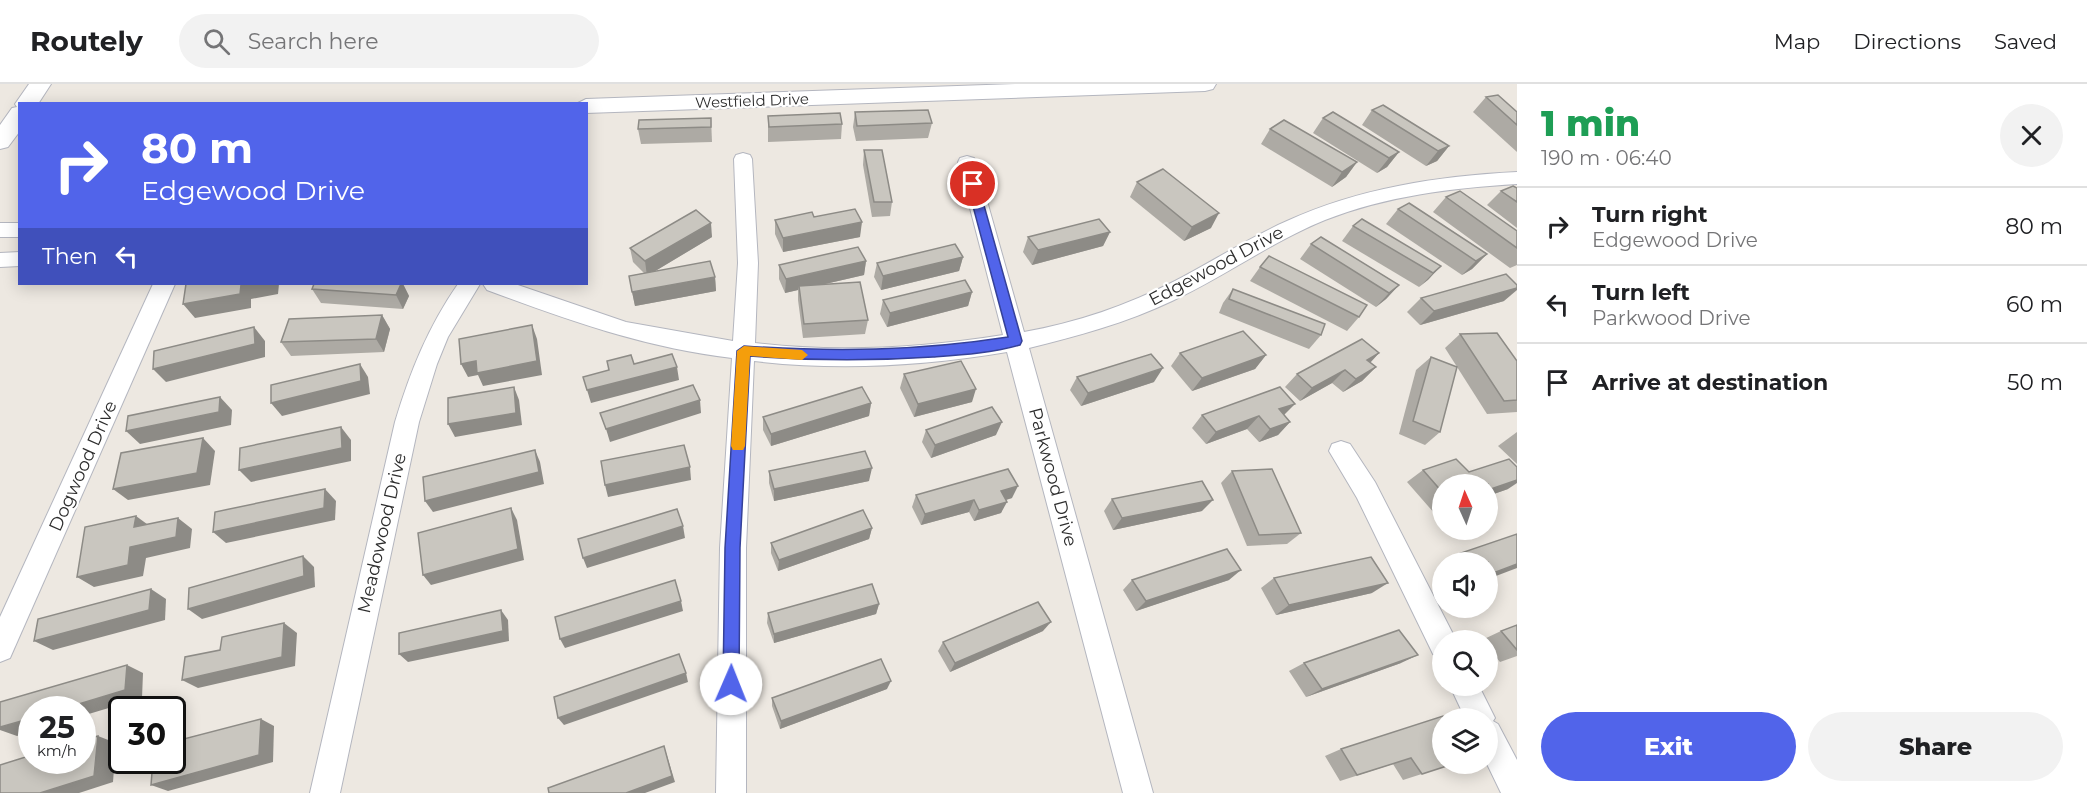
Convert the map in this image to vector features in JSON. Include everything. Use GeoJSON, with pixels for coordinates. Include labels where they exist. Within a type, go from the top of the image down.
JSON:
{"type":"FeatureCollection","features":[{"type":"Feature","properties":{"kind":"street"},"geometry":{"type":"LineString","coordinates":[[27,102],[40,84]]}},
{"type":"Feature","properties":{"kind":"street","name":"Westfield Drive"},"geometry":{"type":"LineString","coordinates":[[588,106],[1204,84]]}},
{"type":"Feature","properties":{"kind":"street"},"geometry":{"type":"LineString","coordinates":[[731,793],[733,548],[747,263],[743,159]]}},
{"type":"Feature","properties":{"kind":"street","name":"Parkwood Drive"},"geometry":{"type":"LineString","coordinates":[[967,162],[1138,793]]}},
{"type":"Feature","properties":{"kind":"street","name":"Edgewood Drive"},"geometry":{"type":"LineString","coordinates":[[497,285],[607,324],[685,342],[744,351],[810,356],[873,356],[957,350],[1016,341],[1092,323],[1144,305],[1217,269],[1269,238],[1326,213],[1418,189],[1517,178]]}},
{"type":"Feature","properties":{"kind":"street"},"geometry":{"type":"LineString","coordinates":[[0,230],[18,230]]}},
{"type":"Feature","properties":{"kind":"street"},"geometry":{"type":"LineString","coordinates":[[0,260],[18,259]]}},
{"type":"Feature","properties":{"kind":"street","name":"Dogwood Drive"},"geometry":{"type":"LineString","coordinates":[[0,648],[164,285]]}},
{"type":"Feature","properties":{"kind":"street","name":"Meadowood Drive"},"geometry":{"type":"LineString","coordinates":[[326,793],[378,544],[411,405],[428,353],[444,321],[468,285]]}},
{"type":"Feature","properties":{"kind":"street"},"geometry":{"type":"LineString","coordinates":[[1341,451],[1366,490],[1436,630]]}},
{"type":"Feature","properties":{"kind":"street"},"geometry":{"type":"LineString","coordinates":[[1498,754],[1517,792]]}},
{"type":"Feature","properties":{"kind":"building"},"geometry":{"type":"Polygon","coordinates":[[[1498,95],[1517,112],[1517,125],[1486,97],[1498,95]]]}},
{"type":"Feature","properties":{"kind":"building"},"geometry":{"type":"Polygon","coordinates":[[[1383,105],[1449,146],[1438,151],[1372,110],[1383,105]]]}},
{"type":"Feature","properties":{"kind":"building"},"geometry":{"type":"Polygon","coordinates":[[[928,110],[932,123],[857,126],[855,112],[928,110]]]}},
{"type":"Feature","properties":{"kind":"building"},"geometry":{"type":"Polygon","coordinates":[[[1333,112],[1399,152],[1389,158],[1323,118],[1333,112]]]}},
{"type":"Feature","properties":{"kind":"building"},"geometry":{"type":"Polygon","coordinates":[[[840,113],[842,124],[769,127],[768,116],[840,113]]]}},
{"type":"Feature","properties":{"kind":"building"},"geometry":{"type":"Polygon","coordinates":[[[711,118],[711,127],[638,129],[639,120],[711,118]]]}},
{"type":"Feature","properties":{"kind":"building"},"geometry":{"type":"Polygon","coordinates":[[[1284,120],[1357,162],[1342,172],[1270,129],[1284,120]]]}},
{"type":"Feature","properties":{"kind":"building"},"geometry":{"type":"Polygon","coordinates":[[[864,150],[882,150],[892,202],[874,202],[864,150]]]}},
{"type":"Feature","properties":{"kind":"building"},"geometry":{"type":"Polygon","coordinates":[[[1163,169],[1219,213],[1192,227],[1137,182],[1163,169]]]}},
{"type":"Feature","properties":{"kind":"building"},"geometry":{"type":"Polygon","coordinates":[[[1513,186],[1517,188],[1517,202],[1501,191],[1513,186]]]}},
{"type":"Feature","properties":{"kind":"building"},"geometry":{"type":"Polygon","coordinates":[[[1460,191],[1517,231],[1517,248],[1446,197],[1460,191]]]}},
{"type":"Feature","properties":{"kind":"building"},"geometry":{"type":"Polygon","coordinates":[[[1409,203],[1487,254],[1476,261],[1398,209],[1409,203]]]}},
{"type":"Feature","properties":{"kind":"building"},"geometry":{"type":"Polygon","coordinates":[[[855,209],[862,222],[783,238],[775,220],[812,212],[814,217],[855,209]]]}},
{"type":"Feature","properties":{"kind":"building"},"geometry":{"type":"Polygon","coordinates":[[[696,210],[711,223],[645,261],[630,248],[696,210]]]}},
{"type":"Feature","properties":{"kind":"building"},"geometry":{"type":"Polygon","coordinates":[[[1099,219],[1110,232],[1038,250],[1028,237],[1099,219]]]}},
{"type":"Feature","properties":{"kind":"building"},"geometry":{"type":"Polygon","coordinates":[[[1362,219],[1441,266],[1433,273],[1353,226],[1362,219]]]}},
{"type":"Feature","properties":{"kind":"building"},"geometry":{"type":"Polygon","coordinates":[[[1321,237],[1399,285],[1389,293],[1311,244],[1321,237]]]}},
{"type":"Feature","properties":{"kind":"building"},"geometry":{"type":"Polygon","coordinates":[[[955,244],[963,257],[883,276],[877,263],[955,244]]]}},
{"type":"Feature","properties":{"kind":"building"},"geometry":{"type":"Polygon","coordinates":[[[858,247],[866,261],[786,279],[779,265],[858,247]]]}},
{"type":"Feature","properties":{"kind":"building"},"geometry":{"type":"Polygon","coordinates":[[[1269,256],[1367,305],[1359,317],[1260,267],[1269,256]]]}},
{"type":"Feature","properties":{"kind":"building"},"geometry":{"type":"Polygon","coordinates":[[[710,261],[715,277],[632,292],[629,276],[710,261]]]}},
{"type":"Feature","properties":{"kind":"building"},"geometry":{"type":"Polygon","coordinates":[[[1506,274],[1517,285],[1517,288],[1434,311],[1421,298],[1506,274]]]}},
{"type":"Feature","properties":{"kind":"building"},"geometry":{"type":"Polygon","coordinates":[[[965,280],[972,292],[890,313],[883,300],[965,280]]]}},
{"type":"Feature","properties":{"kind":"building"},"geometry":{"type":"Polygon","coordinates":[[[860,282],[868,320],[804,324],[799,286],[860,282]]]}},
{"type":"Feature","properties":{"kind":"building"},"geometry":{"type":"Polygon","coordinates":[[[186,285],[241,285],[240,294],[183,304],[186,285]]]}},
{"type":"Feature","properties":{"kind":"building"},"geometry":{"type":"Polygon","coordinates":[[[314,285],[401,285],[396,295],[312,289],[314,285]]]}},
{"type":"Feature","properties":{"kind":"building"},"geometry":{"type":"Polygon","coordinates":[[[1233,289],[1325,324],[1321,335],[1229,299],[1233,289]]]}},
{"type":"Feature","properties":{"kind":"building"},"geometry":{"type":"Polygon","coordinates":[[[382,315],[376,339],[281,342],[289,319],[382,315]]]}},
{"type":"Feature","properties":{"kind":"building"},"geometry":{"type":"Polygon","coordinates":[[[532,325],[537,361],[477,373],[476,361],[461,364],[459,339],[532,325]]]}},
{"type":"Feature","properties":{"kind":"building"},"geometry":{"type":"Polygon","coordinates":[[[254,327],[255,344],[153,369],[154,351],[254,327]]]}},
{"type":"Feature","properties":{"kind":"building"},"geometry":{"type":"Polygon","coordinates":[[[1243,331],[1266,355],[1202,378],[1180,353],[1243,331]]]}},
{"type":"Feature","properties":{"kind":"building"},"geometry":{"type":"Polygon","coordinates":[[[1497,333],[1517,361],[1517,400],[1504,401],[1460,334],[1497,333]]]}},
{"type":"Feature","properties":{"kind":"building"},"geometry":{"type":"Polygon","coordinates":[[[1362,339],[1379,353],[1367,360],[1376,367],[1356,379],[1345,370],[1312,388],[1297,374],[1362,339]]]}},
{"type":"Feature","properties":{"kind":"building"},"geometry":{"type":"Polygon","coordinates":[[[672,354],[677,367],[587,390],[583,377],[609,370],[607,361],[631,355],[634,364],[672,354]]]}},
{"type":"Feature","properties":{"kind":"building"},"geometry":{"type":"Polygon","coordinates":[[[1151,354],[1163,368],[1088,393],[1077,377],[1151,354]]]}},
{"type":"Feature","properties":{"kind":"building"},"geometry":{"type":"Polygon","coordinates":[[[1431,357],[1457,367],[1440,432],[1413,421],[1431,357]]]}},
{"type":"Feature","properties":{"kind":"building"},"geometry":{"type":"Polygon","coordinates":[[[961,361],[976,389],[918,404],[904,374],[961,361]]]}},
{"type":"Feature","properties":{"kind":"building"},"geometry":{"type":"Polygon","coordinates":[[[360,364],[361,381],[271,403],[271,385],[360,364]]]}},
{"type":"Feature","properties":{"kind":"building"},"geometry":{"type":"Polygon","coordinates":[[[693,385],[700,400],[606,429],[600,413],[693,385]]]}},
{"type":"Feature","properties":{"kind":"building"},"geometry":{"type":"Polygon","coordinates":[[[514,387],[516,413],[448,424],[448,398],[514,387]]]}},
{"type":"Feature","properties":{"kind":"building"},"geometry":{"type":"Polygon","coordinates":[[[862,387],[871,403],[771,434],[763,417],[862,387]]]}},
{"type":"Feature","properties":{"kind":"building"},"geometry":{"type":"Polygon","coordinates":[[[1280,387],[1295,404],[1279,409],[1290,422],[1270,429],[1259,416],[1216,432],[1202,415],[1280,387]]]}},
{"type":"Feature","properties":{"kind":"building"},"geometry":{"type":"Polygon","coordinates":[[[220,397],[219,412],[126,431],[128,416],[220,397]]]}},
{"type":"Feature","properties":{"kind":"building"},"geometry":{"type":"Polygon","coordinates":[[[992,407],[1002,422],[935,445],[926,430],[992,407]]]}},
{"type":"Feature","properties":{"kind":"building"},"geometry":{"type":"Polygon","coordinates":[[[341,427],[342,448],[239,470],[240,448],[341,427]]]}},
{"type":"Feature","properties":{"kind":"building"},"geometry":{"type":"Polygon","coordinates":[[[203,438],[197,473],[113,489],[121,453],[203,438]]]}},
{"type":"Feature","properties":{"kind":"building"},"geometry":{"type":"Polygon","coordinates":[[[684,445],[690,467],[605,485],[601,461],[684,445]]]}},
{"type":"Feature","properties":{"kind":"building"},"geometry":{"type":"Polygon","coordinates":[[[535,450],[539,472],[425,501],[423,477],[535,450]]]}},
{"type":"Feature","properties":{"kind":"building"},"geometry":{"type":"Polygon","coordinates":[[[865,451],[872,468],[774,489],[769,471],[865,451]]]}},
{"type":"Feature","properties":{"kind":"building"},"geometry":{"type":"Polygon","coordinates":[[[1456,459],[1469,472],[1509,459],[1517,467],[1517,480],[1498,487],[1498,474],[1432,474],[1432,480],[1423,470],[1456,459]]]}},
{"type":"Feature","properties":{"kind":"building"},"geometry":{"type":"Polygon","coordinates":[[[1008,469],[1018,486],[1001,491],[1007,502],[979,510],[974,500],[925,514],[916,495],[1008,469]]]}},
{"type":"Feature","properties":{"kind":"building"},"geometry":{"type":"Polygon","coordinates":[[[1272,469],[1301,533],[1259,535],[1232,471],[1272,469]]]}},
{"type":"Feature","properties":{"kind":"building"},"geometry":{"type":"Polygon","coordinates":[[[1202,481],[1213,500],[1122,518],[1112,499],[1202,481]]]}},
{"type":"Feature","properties":{"kind":"building"},"geometry":{"type":"Polygon","coordinates":[[[325,489],[324,508],[213,532],[215,512],[325,489]]]}},
{"type":"Feature","properties":{"kind":"building"},"geometry":{"type":"Polygon","coordinates":[[[511,508],[518,549],[423,575],[418,533],[511,508]]]}},
{"type":"Feature","properties":{"kind":"building"},"geometry":{"type":"Polygon","coordinates":[[[677,509],[683,526],[583,558],[578,539],[677,509]]]}},
{"type":"Feature","properties":{"kind":"building"},"geometry":{"type":"Polygon","coordinates":[[[863,510],[872,528],[779,560],[771,543],[863,510]]]}},
{"type":"Feature","properties":{"kind":"building"},"geometry":{"type":"Polygon","coordinates":[[[136,516],[134,527],[178,518],[176,537],[130,547],[128,565],[77,577],[85,527],[136,516]]]}},
{"type":"Feature","properties":{"kind":"building"},"geometry":{"type":"Polygon","coordinates":[[[1517,534],[1517,564],[1498,571],[1498,552],[1464,552],[1517,534]]]}},
{"type":"Feature","properties":{"kind":"building"},"geometry":{"type":"Polygon","coordinates":[[[1227,549],[1241,570],[1146,601],[1132,580],[1227,549]]]}},
{"type":"Feature","properties":{"kind":"building"},"geometry":{"type":"Polygon","coordinates":[[[303,556],[304,576],[188,609],[189,588],[303,556]]]}},
{"type":"Feature","properties":{"kind":"building"},"geometry":{"type":"Polygon","coordinates":[[[1371,557],[1388,583],[1289,605],[1274,578],[1371,557]]]}},
{"type":"Feature","properties":{"kind":"building"},"geometry":{"type":"Polygon","coordinates":[[[675,580],[681,601],[560,639],[555,617],[675,580]]]}},
{"type":"Feature","properties":{"kind":"building"},"geometry":{"type":"Polygon","coordinates":[[[872,584],[879,604],[774,634],[768,613],[872,584]]]}},
{"type":"Feature","properties":{"kind":"building"},"geometry":{"type":"Polygon","coordinates":[[[151,589],[149,610],[34,641],[38,619],[151,589]]]}},
{"type":"Feature","properties":{"kind":"building"},"geometry":{"type":"Polygon","coordinates":[[[1038,602],[1051,622],[955,663],[943,642],[1038,602]]]}},
{"type":"Feature","properties":{"kind":"building"},"geometry":{"type":"Polygon","coordinates":[[[501,610],[503,631],[399,654],[399,633],[501,610]]]}},
{"type":"Feature","properties":{"kind":"building"},"geometry":{"type":"Polygon","coordinates":[[[284,623],[282,657],[182,680],[185,657],[220,650],[222,637],[284,623]]]}},
{"type":"Feature","properties":{"kind":"building"},"geometry":{"type":"Polygon","coordinates":[[[1517,625],[1517,650],[1501,631],[1517,625]]]}},
{"type":"Feature","properties":{"kind":"building"},"geometry":{"type":"Polygon","coordinates":[[[1399,630],[1418,655],[1322,689],[1304,663],[1399,630]]]}},
{"type":"Feature","properties":{"kind":"building"},"geometry":{"type":"Polygon","coordinates":[[[679,654],[686,673],[558,718],[554,697],[679,654]]]}},
{"type":"Feature","properties":{"kind":"building"},"geometry":{"type":"Polygon","coordinates":[[[881,659],[891,681],[781,721],[772,698],[881,659]]]}},
{"type":"Feature","properties":{"kind":"building"},"geometry":{"type":"Polygon","coordinates":[[[127,665],[125,690],[96,699],[96,696],[21,696],[127,665]]]}},
{"type":"Feature","properties":{"kind":"building"},"geometry":{"type":"Polygon","coordinates":[[[18,697],[18,722],[0,727],[0,702],[18,697]]]}},
{"type":"Feature","properties":{"kind":"building"},"geometry":{"type":"Polygon","coordinates":[[[261,719],[259,755],[151,785],[152,774],[186,774],[186,738],[261,719]]]}},
{"type":"Feature","properties":{"kind":"building"},"geometry":{"type":"Polygon","coordinates":[[[1432,720],[1432,771],[1422,774],[1411,758],[1357,775],[1341,749],[1432,720]]]}},
{"type":"Feature","properties":{"kind":"building"},"geometry":{"type":"Polygon","coordinates":[[[664,746],[672,776],[626,793],[549,793],[548,788],[664,746]]]}},
{"type":"Feature","properties":{"kind":"building"},"geometry":{"type":"Polygon","coordinates":[[[18,759],[18,774],[94,774],[94,776],[40,793],[0,793],[0,765],[18,759]]]}},
{"type":"Feature","properties":{"kind":"slow traffic"},"geometry":{"type":"LineString","coordinates":[[738,446],[744,351],[802,355]]}},
{"type":"Feature","properties":{"kind":"route"},"geometry":{"type":"LineString","coordinates":[[731,684],[733,548],[744,351],[852,357],[957,350],[1016,341],[973,184]]}}]}
